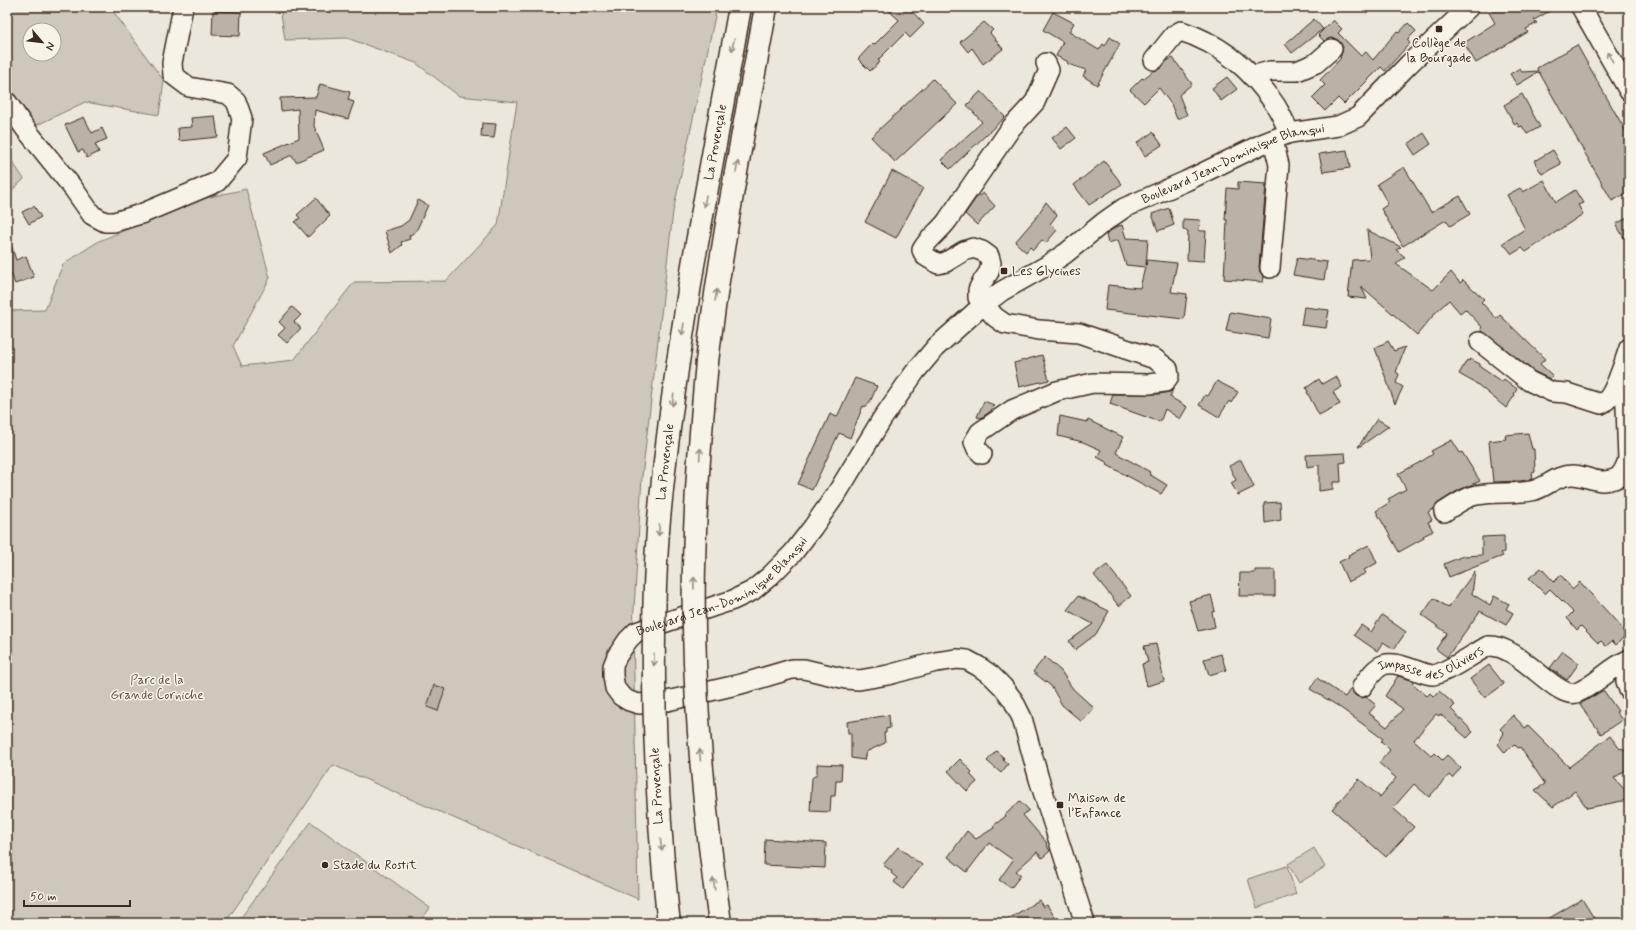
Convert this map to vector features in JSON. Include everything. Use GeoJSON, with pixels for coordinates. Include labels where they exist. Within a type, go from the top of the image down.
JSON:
{"type":"FeatureCollection","features":[{"type":"Feature","properties":{"kind":"highway","name":"La Provençale"},"geometry":{"type":"LineString","coordinates":[[668,915],[659,824],[655,744],[655,604],[658,530],[678,362],[693,265],[740,7]]}},
{"type":"Feature","properties":{"kind":"highway","name":"La Provençale"},"geometry":{"type":"LineString","coordinates":[[720,923],[702,779],[696,698],[694,626],[697,491],[712,321],[766,7]]}},
{"type":"Feature","properties":{"kind":"street"},"geometry":{"type":"LineString","coordinates":[[7,102],[24,127],[73,188],[92,215],[105,222],[114,222],[141,214],[217,182],[237,158],[242,118],[236,101],[228,94],[189,87],[173,75],[172,63],[183,7]]}},
{"type":"Feature","properties":{"kind":"street","name":"Boulevard Jean-Dominique Blanqui"},"geometry":{"type":"LineString","coordinates":[[1085,923],[1039,779],[1022,718],[1013,700],[1003,687],[991,675],[978,666],[967,660],[957,659],[859,680],[804,669],[792,669],[741,684],[667,701],[639,704],[630,702],[621,696],[615,688],[613,666],[617,656],[628,640],[636,632],[733,600],[752,591],[770,576],[793,553],[813,527],[837,493],[886,413],[915,372],[936,347],[983,305],[1002,292],[1048,266],[1124,208],[1282,137],[1338,126],[1358,117],[1409,64],[1470,7]]}},
{"type":"Feature","properties":{"kind":"street"},"geometry":{"type":"LineString","coordinates":[[1581,7],[1629,91]]}},
{"type":"Feature","properties":{"kind":"street"},"geometry":{"type":"LineString","coordinates":[[1154,60],[1174,35],[1181,31],[1194,35],[1219,48],[1244,67],[1276,106],[1282,137],[1270,268]]}},
{"type":"Feature","properties":{"kind":"street"},"geometry":{"type":"LineString","coordinates":[[1252,76],[1270,71],[1297,71],[1316,63],[1332,49]]}},
{"type":"Feature","properties":{"kind":"street"},"geometry":{"type":"LineString","coordinates":[[982,454],[974,442],[980,432],[1012,410],[1057,391],[1093,383],[1165,382],[1169,376],[1168,369],[1155,359],[1079,333],[1039,330],[1005,324],[983,305],[978,298],[978,290],[990,272],[991,263],[989,256],[982,251],[973,248],[964,251],[946,262],[938,264],[925,256],[922,250],[925,243],[944,226],[1011,128],[1035,102],[1049,70],[1046,63]]}},
{"type":"Feature","properties":{"kind":"street"},"geometry":{"type":"LineString","coordinates":[[1480,342],[1530,381],[1552,392],[1567,393],[1601,404],[1610,398],[1629,348]]}},
{"type":"Feature","properties":{"kind":"street"},"geometry":{"type":"LineString","coordinates":[[1444,512],[1476,495],[1534,490],[1562,476],[1572,474],[1593,481],[1615,479],[1619,476],[1628,460],[1625,380],[1622,369]]}},
{"type":"Feature","properties":{"kind":"street","name":"Impasse des Oliviers"},"geometry":{"type":"LineString","coordinates":[[1362,687],[1373,671],[1380,665],[1388,663],[1434,675],[1488,646],[1495,646],[1513,654],[1561,691],[1571,693],[1580,690],[1597,680],[1610,669],[1629,660]]}},
{"type":"Feature","properties":{"kind":"street"},"geometry":{"type":"LineString","coordinates":[[1629,660],[1626,681],[1629,690]]}},
{"type":"Feature","properties":{"kind":"green space"},"geometry":{"type":"Polygon","coordinates":[[[7,7],[110,7],[164,81],[159,115],[85,102],[35,126],[7,86],[7,7]]]}},
{"type":"Feature","properties":{"kind":"green space","name":"Parc de la Grande Corniche"},"geometry":{"type":"Polygon","coordinates":[[[280,7],[717,7],[673,212],[642,477],[633,625],[638,899],[333,765],[225,923],[7,923],[7,311],[45,310],[63,264],[99,241],[201,199],[246,189],[270,278],[233,346],[242,366],[294,360],[354,282],[446,281],[498,225],[517,102],[459,96],[416,63],[347,38],[285,40],[280,7]]]}},
{"type":"Feature","properties":{"kind":"green space"},"geometry":{"type":"Polygon","coordinates":[[[7,154],[24,179],[7,195],[7,154]]]}},
{"type":"Feature","properties":{"kind":"green space","name":"Stade du Rostit"},"geometry":{"type":"Polygon","coordinates":[[[311,822],[430,908],[419,923],[237,923],[311,822]]]}},
{"type":"Feature","properties":{"kind":"green space"},"geometry":{"type":"Polygon","coordinates":[[[1314,848],[1325,867],[1299,883],[1288,864],[1314,848]]]}},
{"type":"Feature","properties":{"kind":"green space"},"geometry":{"type":"Polygon","coordinates":[[[1287,866],[1296,894],[1257,908],[1248,879],[1287,866]]]}},
{"type":"Feature","properties":{"kind":"building"},"geometry":{"type":"Polygon","coordinates":[[[885,7],[908,7],[924,24],[910,38],[905,33],[878,60],[880,62],[870,71],[858,59],[872,44],[874,45],[899,20],[885,7]]]}},
{"type":"Feature","properties":{"kind":"building"},"geometry":{"type":"Polygon","coordinates":[[[1486,7],[1557,7],[1534,20],[1537,23],[1526,29],[1528,32],[1476,63],[1464,43],[1495,23],[1486,7]]]}},
{"type":"Feature","properties":{"kind":"building"},"geometry":{"type":"Polygon","coordinates":[[[213,11],[241,12],[240,36],[212,35],[213,11]]]}},
{"type":"Feature","properties":{"kind":"building"},"geometry":{"type":"Polygon","coordinates":[[[1053,12],[1074,23],[1069,32],[1099,50],[1103,44],[1105,46],[1110,37],[1120,44],[1097,85],[1083,76],[1086,70],[1068,64],[1067,61],[1056,56],[1063,42],[1043,30],[1053,12]]]}},
{"type":"Feature","properties":{"kind":"building"},"geometry":{"type":"Polygon","coordinates":[[[1314,19],[1323,29],[1292,53],[1285,44],[1314,19]]]}},
{"type":"Feature","properties":{"kind":"building"},"geometry":{"type":"Polygon","coordinates":[[[1333,20],[1342,29],[1338,33],[1361,56],[1366,52],[1373,60],[1397,31],[1399,33],[1408,23],[1416,31],[1407,40],[1410,43],[1385,71],[1381,67],[1344,104],[1338,98],[1325,111],[1312,98],[1325,85],[1320,80],[1341,58],[1343,47],[1340,42],[1336,39],[1330,38],[1324,41],[1318,35],[1333,20]]]}},
{"type":"Feature","properties":{"kind":"building"},"geometry":{"type":"Polygon","coordinates":[[[984,22],[993,30],[990,33],[1003,49],[983,64],[972,48],[968,52],[960,42],[984,22]]]}},
{"type":"Feature","properties":{"kind":"building"},"geometry":{"type":"Polygon","coordinates":[[[1577,45],[1629,137],[1629,192],[1612,201],[1539,72],[1517,85],[1510,74],[1520,68],[1522,72],[1538,71],[1537,68],[1577,45]]]}},
{"type":"Feature","properties":{"kind":"building"},"geometry":{"type":"Polygon","coordinates":[[[1173,58],[1192,84],[1179,95],[1187,115],[1177,119],[1171,104],[1159,88],[1144,103],[1130,90],[1142,78],[1143,79],[1153,71],[1158,70],[1168,60],[1173,58]]]}},
{"type":"Feature","properties":{"kind":"building"},"geometry":{"type":"Polygon","coordinates":[[[1227,77],[1237,89],[1221,101],[1212,88],[1227,77]]]}},
{"type":"Feature","properties":{"kind":"building"},"geometry":{"type":"Polygon","coordinates":[[[933,79],[957,104],[895,162],[871,137],[933,79]]]}},
{"type":"Feature","properties":{"kind":"building"},"geometry":{"type":"Polygon","coordinates":[[[320,84],[350,92],[348,100],[354,102],[348,119],[315,110],[314,126],[324,150],[296,162],[292,155],[270,165],[264,153],[299,138],[298,109],[281,111],[280,98],[316,97],[320,84]]]}},
{"type":"Feature","properties":{"kind":"building"},"geometry":{"type":"Polygon","coordinates":[[[981,91],[1005,117],[950,169],[941,160],[982,122],[967,105],[981,91]]]}},
{"type":"Feature","properties":{"kind":"building"},"geometry":{"type":"Polygon","coordinates":[[[1522,94],[1540,127],[1527,134],[1522,126],[1519,127],[1517,123],[1515,125],[1504,105],[1522,94]]]}},
{"type":"Feature","properties":{"kind":"building"},"geometry":{"type":"Polygon","coordinates":[[[215,116],[218,137],[179,141],[178,128],[192,127],[191,118],[215,116]]]}},
{"type":"Feature","properties":{"kind":"building"},"geometry":{"type":"Polygon","coordinates":[[[84,117],[92,133],[102,128],[107,139],[95,144],[99,152],[87,158],[83,150],[78,152],[65,125],[84,117]]]}},
{"type":"Feature","properties":{"kind":"building"},"geometry":{"type":"Polygon","coordinates":[[[482,123],[496,124],[494,138],[481,137],[482,123]]]}},
{"type":"Feature","properties":{"kind":"building"},"geometry":{"type":"Polygon","coordinates":[[[1067,127],[1076,138],[1061,149],[1052,138],[1067,127]]]}},
{"type":"Feature","properties":{"kind":"building"},"geometry":{"type":"Polygon","coordinates":[[[1153,132],[1162,145],[1145,156],[1137,143],[1153,132]]]}},
{"type":"Feature","properties":{"kind":"building"},"geometry":{"type":"Polygon","coordinates":[[[1424,133],[1431,144],[1415,155],[1408,144],[1424,133]]]}},
{"type":"Feature","properties":{"kind":"building"},"geometry":{"type":"Polygon","coordinates":[[[1347,150],[1350,168],[1323,172],[1319,154],[1347,150]]]}},
{"type":"Feature","properties":{"kind":"building"},"geometry":{"type":"Polygon","coordinates":[[[1553,150],[1561,164],[1542,174],[1534,161],[1553,150]]]}},
{"type":"Feature","properties":{"kind":"building"},"geometry":{"type":"Polygon","coordinates":[[[1104,161],[1122,184],[1089,205],[1074,185],[1104,161]]]}},
{"type":"Feature","properties":{"kind":"building"},"geometry":{"type":"Polygon","coordinates":[[[1404,167],[1431,212],[1460,196],[1470,214],[1450,226],[1446,220],[1403,246],[1381,209],[1388,204],[1377,184],[1404,167]]]}},
{"type":"Feature","properties":{"kind":"building"},"geometry":{"type":"Polygon","coordinates":[[[892,171],[923,188],[896,238],[865,222],[892,171]]]}},
{"type":"Feature","properties":{"kind":"building"},"geometry":{"type":"Polygon","coordinates":[[[1544,180],[1556,202],[1575,190],[1583,203],[1578,205],[1583,214],[1526,252],[1522,248],[1512,254],[1503,243],[1525,229],[1507,195],[1520,188],[1523,192],[1544,180]]]}},
{"type":"Feature","properties":{"kind":"building"},"geometry":{"type":"Polygon","coordinates":[[[1238,182],[1266,184],[1259,267],[1260,272],[1264,277],[1263,282],[1224,279],[1227,188],[1238,189],[1238,182]]]}},
{"type":"Feature","properties":{"kind":"building"},"geometry":{"type":"Polygon","coordinates":[[[983,193],[995,206],[977,225],[965,214],[976,198],[983,193]]]}},
{"type":"Feature","properties":{"kind":"building"},"geometry":{"type":"Polygon","coordinates":[[[316,198],[330,216],[308,237],[295,222],[300,218],[297,215],[316,198]]]}},
{"type":"Feature","properties":{"kind":"building"},"geometry":{"type":"Polygon","coordinates":[[[418,200],[428,205],[418,227],[416,231],[409,236],[410,239],[401,242],[402,245],[392,253],[385,231],[401,226],[409,220],[418,200]]]}},
{"type":"Feature","properties":{"kind":"building"},"geometry":{"type":"Polygon","coordinates":[[[1046,202],[1057,215],[1050,224],[1057,230],[1046,243],[1042,240],[1033,250],[1030,247],[1026,252],[1015,242],[1035,219],[1046,202]]]}},
{"type":"Feature","properties":{"kind":"building"},"geometry":{"type":"Polygon","coordinates":[[[34,206],[41,217],[29,224],[22,212],[34,206]]]}},
{"type":"Feature","properties":{"kind":"building"},"geometry":{"type":"Polygon","coordinates":[[[1169,208],[1174,225],[1158,231],[1152,214],[1169,208]]]}},
{"type":"Feature","properties":{"kind":"building"},"geometry":{"type":"Polygon","coordinates":[[[1629,217],[1629,247],[1616,224],[1629,217]]]}},
{"type":"Feature","properties":{"kind":"building"},"geometry":{"type":"Polygon","coordinates":[[[1183,219],[1200,220],[1199,231],[1206,231],[1204,261],[1187,260],[1188,231],[1183,230],[1183,219]]]}},
{"type":"Feature","properties":{"kind":"building"},"geometry":{"type":"Polygon","coordinates":[[[1122,225],[1126,238],[1148,239],[1146,266],[1147,260],[1177,263],[1171,292],[1187,294],[1184,319],[1105,310],[1108,285],[1140,288],[1145,267],[1126,265],[1118,240],[1108,243],[1106,234],[1122,225]]]}},
{"type":"Feature","properties":{"kind":"building"},"geometry":{"type":"Polygon","coordinates":[[[1367,230],[1401,247],[1396,250],[1405,257],[1396,264],[1433,290],[1451,272],[1460,283],[1463,280],[1484,299],[1481,302],[1497,319],[1500,315],[1545,359],[1540,364],[1553,376],[1550,379],[1535,372],[1483,332],[1481,329],[1482,327],[1465,309],[1460,313],[1449,300],[1437,311],[1417,335],[1361,286],[1367,299],[1348,297],[1352,260],[1370,259],[1367,230]]]}},
{"type":"Feature","properties":{"kind":"building"},"geometry":{"type":"Polygon","coordinates":[[[7,239],[9,239],[16,260],[26,256],[34,277],[15,284],[11,273],[7,274],[7,239]]]}},
{"type":"Feature","properties":{"kind":"building"},"geometry":{"type":"Polygon","coordinates":[[[1297,258],[1327,262],[1324,280],[1293,275],[1297,258]]]}},
{"type":"Feature","properties":{"kind":"building"},"geometry":{"type":"Polygon","coordinates":[[[292,307],[301,315],[294,322],[301,328],[287,343],[278,335],[285,328],[279,322],[292,307]]]}},
{"type":"Feature","properties":{"kind":"building"},"geometry":{"type":"Polygon","coordinates":[[[1304,307],[1329,310],[1326,328],[1301,325],[1304,307]]]}},
{"type":"Feature","properties":{"kind":"building"},"geometry":{"type":"Polygon","coordinates":[[[1230,312],[1271,319],[1268,338],[1226,331],[1230,312]]]}},
{"type":"Feature","properties":{"kind":"building"},"geometry":{"type":"Polygon","coordinates":[[[1388,341],[1394,351],[1405,347],[1396,372],[1399,374],[1396,383],[1403,387],[1395,404],[1375,348],[1388,341]]]}},
{"type":"Feature","properties":{"kind":"building"},"geometry":{"type":"Polygon","coordinates":[[[1042,355],[1049,380],[1019,387],[1014,363],[1042,355]]]}},
{"type":"Feature","properties":{"kind":"building"},"geometry":{"type":"Polygon","coordinates":[[[1470,359],[1480,364],[1480,367],[1502,382],[1504,379],[1517,389],[1514,394],[1515,395],[1506,408],[1477,384],[1459,374],[1467,360],[1469,361],[1470,359]]]}},
{"type":"Feature","properties":{"kind":"building"},"geometry":{"type":"Polygon","coordinates":[[[1336,376],[1342,387],[1333,392],[1340,404],[1319,415],[1306,388],[1319,379],[1322,384],[1336,376]]]}},
{"type":"Feature","properties":{"kind":"building"},"geometry":{"type":"Polygon","coordinates":[[[855,378],[877,386],[871,400],[865,407],[863,406],[850,438],[839,433],[812,490],[798,484],[830,414],[837,417],[855,378]]]}},
{"type":"Feature","properties":{"kind":"building"},"geometry":{"type":"Polygon","coordinates":[[[1217,381],[1238,392],[1231,403],[1229,401],[1219,417],[1199,405],[1205,395],[1208,396],[1217,381]]]}},
{"type":"Feature","properties":{"kind":"building"},"geometry":{"type":"Polygon","coordinates":[[[1173,389],[1170,397],[1187,407],[1180,419],[1165,409],[1160,422],[1110,404],[1113,394],[1159,394],[1170,392],[1173,389]]]}},
{"type":"Feature","properties":{"kind":"building"},"geometry":{"type":"Polygon","coordinates":[[[984,401],[994,405],[991,411],[981,418],[977,417],[984,401]]]}},
{"type":"Feature","properties":{"kind":"building"},"geometry":{"type":"Polygon","coordinates":[[[1060,416],[1087,422],[1088,420],[1123,437],[1116,453],[1150,472],[1149,474],[1167,485],[1161,494],[1107,465],[1108,463],[1097,457],[1101,450],[1083,442],[1058,436],[1060,416]]]}},
{"type":"Feature","properties":{"kind":"building"},"geometry":{"type":"Polygon","coordinates":[[[1377,419],[1389,426],[1358,447],[1377,419]]]}},
{"type":"Feature","properties":{"kind":"building"},"geometry":{"type":"Polygon","coordinates":[[[1528,433],[1532,449],[1534,449],[1535,472],[1532,473],[1533,479],[1493,482],[1489,441],[1506,439],[1505,435],[1528,433]]]}},
{"type":"Feature","properties":{"kind":"building"},"geometry":{"type":"Polygon","coordinates":[[[1452,440],[1460,453],[1462,452],[1480,481],[1459,490],[1438,503],[1434,509],[1428,512],[1432,520],[1428,522],[1433,531],[1423,536],[1424,538],[1399,552],[1376,511],[1390,502],[1388,499],[1406,489],[1398,474],[1433,454],[1431,451],[1452,440]]]}},
{"type":"Feature","properties":{"kind":"building"},"geometry":{"type":"Polygon","coordinates":[[[1345,453],[1346,462],[1340,463],[1341,482],[1333,482],[1333,489],[1319,491],[1319,465],[1307,467],[1306,455],[1345,453]]]}},
{"type":"Feature","properties":{"kind":"building"},"geometry":{"type":"Polygon","coordinates":[[[1241,460],[1254,487],[1238,495],[1231,483],[1236,480],[1229,466],[1241,460]]]}},
{"type":"Feature","properties":{"kind":"building"},"geometry":{"type":"Polygon","coordinates":[[[1280,502],[1281,520],[1265,523],[1264,503],[1280,502]]]}},
{"type":"Feature","properties":{"kind":"building"},"geometry":{"type":"Polygon","coordinates":[[[1504,536],[1504,552],[1501,553],[1503,556],[1449,577],[1444,564],[1463,556],[1482,555],[1482,537],[1504,536]]]}},
{"type":"Feature","properties":{"kind":"building"},"geometry":{"type":"Polygon","coordinates":[[[1369,545],[1377,563],[1364,570],[1366,573],[1348,582],[1339,562],[1349,557],[1348,555],[1369,545]]]}},
{"type":"Feature","properties":{"kind":"building"},"geometry":{"type":"Polygon","coordinates":[[[1107,565],[1131,596],[1119,606],[1094,575],[1107,565]]]}},
{"type":"Feature","properties":{"kind":"building"},"geometry":{"type":"Polygon","coordinates":[[[1541,568],[1554,582],[1561,575],[1572,589],[1580,582],[1623,629],[1622,630],[1626,635],[1616,645],[1612,641],[1606,646],[1601,641],[1598,643],[1581,626],[1577,630],[1567,618],[1573,612],[1550,589],[1545,594],[1529,578],[1541,568]]]}},
{"type":"Feature","properties":{"kind":"building"},"geometry":{"type":"Polygon","coordinates":[[[1255,570],[1275,570],[1275,596],[1239,596],[1240,573],[1255,573],[1255,570]]]}},
{"type":"Feature","properties":{"kind":"building"},"geometry":{"type":"Polygon","coordinates":[[[1475,571],[1472,594],[1490,605],[1494,596],[1509,604],[1506,609],[1513,613],[1506,625],[1480,611],[1447,657],[1436,649],[1447,633],[1422,615],[1434,598],[1448,608],[1475,571]]]}},
{"type":"Feature","properties":{"kind":"building"},"geometry":{"type":"Polygon","coordinates":[[[1211,595],[1215,611],[1212,612],[1215,627],[1198,631],[1189,601],[1211,595]]]}},
{"type":"Feature","properties":{"kind":"building"},"geometry":{"type":"Polygon","coordinates":[[[1078,596],[1109,611],[1096,634],[1075,650],[1069,641],[1093,624],[1067,610],[1078,596]]]}},
{"type":"Feature","properties":{"kind":"building"},"geometry":{"type":"Polygon","coordinates":[[[1382,615],[1406,632],[1394,649],[1383,642],[1377,651],[1354,635],[1361,625],[1371,632],[1382,615]]]}},
{"type":"Feature","properties":{"kind":"building"},"geometry":{"type":"Polygon","coordinates":[[[1156,644],[1164,681],[1147,686],[1142,664],[1148,662],[1144,646],[1156,644]]]}},
{"type":"Feature","properties":{"kind":"building"},"geometry":{"type":"Polygon","coordinates":[[[1563,651],[1579,663],[1567,680],[1550,668],[1563,651]]]}},
{"type":"Feature","properties":{"kind":"building"},"geometry":{"type":"Polygon","coordinates":[[[1221,654],[1226,670],[1209,675],[1204,659],[1221,654]]]}},
{"type":"Feature","properties":{"kind":"building"},"geometry":{"type":"Polygon","coordinates":[[[1045,657],[1061,671],[1073,689],[1094,708],[1082,722],[1062,705],[1051,686],[1033,672],[1045,657]]]}},
{"type":"Feature","properties":{"kind":"building"},"geometry":{"type":"Polygon","coordinates":[[[1489,665],[1504,684],[1485,698],[1470,679],[1489,665]]]}},
{"type":"Feature","properties":{"kind":"building"},"geometry":{"type":"Polygon","coordinates":[[[1398,676],[1414,681],[1412,683],[1427,696],[1430,693],[1434,697],[1439,691],[1455,705],[1451,709],[1473,732],[1467,738],[1440,714],[1439,716],[1436,714],[1414,740],[1432,756],[1435,753],[1442,760],[1447,755],[1461,768],[1452,778],[1449,775],[1429,797],[1414,784],[1393,808],[1414,827],[1386,857],[1332,809],[1359,779],[1380,797],[1396,778],[1379,763],[1390,750],[1381,741],[1383,739],[1338,706],[1310,689],[1317,678],[1345,697],[1351,688],[1356,696],[1361,698],[1366,697],[1376,705],[1369,713],[1387,727],[1403,709],[1385,696],[1398,676]]]}},
{"type":"Feature","properties":{"kind":"building"},"geometry":{"type":"Polygon","coordinates":[[[434,685],[445,689],[438,711],[427,707],[434,685]]]}},
{"type":"Feature","properties":{"kind":"building"},"geometry":{"type":"Polygon","coordinates":[[[1604,691],[1618,711],[1616,712],[1622,720],[1601,734],[1580,704],[1604,691]]]}},
{"type":"Feature","properties":{"kind":"building"},"geometry":{"type":"Polygon","coordinates":[[[889,715],[890,728],[886,729],[886,733],[884,733],[885,743],[866,752],[864,760],[851,758],[851,733],[848,733],[847,722],[889,715]]]}},
{"type":"Feature","properties":{"kind":"building"},"geometry":{"type":"Polygon","coordinates":[[[1513,715],[1525,728],[1527,725],[1569,767],[1610,736],[1620,749],[1622,748],[1624,750],[1629,746],[1629,768],[1614,778],[1625,790],[1627,800],[1587,808],[1575,791],[1553,807],[1535,790],[1545,784],[1520,747],[1518,748],[1514,744],[1505,753],[1498,744],[1504,733],[1500,729],[1513,715]]]}},
{"type":"Feature","properties":{"kind":"building"},"geometry":{"type":"Polygon","coordinates":[[[996,751],[1008,764],[1001,773],[987,761],[996,751]]]}},
{"type":"Feature","properties":{"kind":"building"},"geometry":{"type":"Polygon","coordinates":[[[960,759],[972,772],[970,774],[977,782],[967,791],[948,771],[960,759]]]}},
{"type":"Feature","properties":{"kind":"building"},"geometry":{"type":"Polygon","coordinates":[[[817,764],[842,765],[841,781],[836,781],[835,796],[831,796],[830,812],[810,811],[812,778],[817,774],[817,764]]]}},
{"type":"Feature","properties":{"kind":"building"},"geometry":{"type":"Polygon","coordinates":[[[1020,801],[1029,810],[1023,815],[1047,843],[1046,844],[1050,851],[1042,858],[1037,852],[1016,871],[1021,875],[1011,888],[999,880],[1013,860],[989,843],[967,872],[948,857],[967,831],[976,839],[994,828],[993,826],[1006,816],[1005,815],[1020,801]]]}},
{"type":"Feature","properties":{"kind":"building"},"geometry":{"type":"Polygon","coordinates":[[[765,839],[826,843],[825,868],[764,865],[765,839]]]}},
{"type":"Feature","properties":{"kind":"building"},"geometry":{"type":"Polygon","coordinates":[[[898,847],[922,865],[903,889],[894,882],[897,878],[891,873],[892,871],[883,865],[898,847]]]}},
{"type":"Feature","properties":{"kind":"building"},"geometry":{"type":"Polygon","coordinates":[[[1582,899],[1597,923],[1541,923],[1582,899]]]}},
{"type":"Feature","properties":{"kind":"building"},"geometry":{"type":"Polygon","coordinates":[[[1039,900],[1043,907],[1047,905],[1056,919],[1049,923],[1002,923],[1039,900]]]}},
{"type":"Feature","properties":{"kind":"place","name":"Collège de la Bourgade"},"geometry":{"type":"Point","coordinates":[1439,29]}},
{"type":"Feature","properties":{"kind":"place","name":"Les Glycines"},"geometry":{"type":"Point","coordinates":[1004,271]}},
{"type":"Feature","properties":{"kind":"place","name":"Maison de l’Enfance"},"geometry":{"type":"Point","coordinates":[1060,805]}},
{"type":"Feature","properties":{"kind":"place","name":"Stade du Rostit"},"geometry":{"type":"Point","coordinates":[325,865]}}]}
